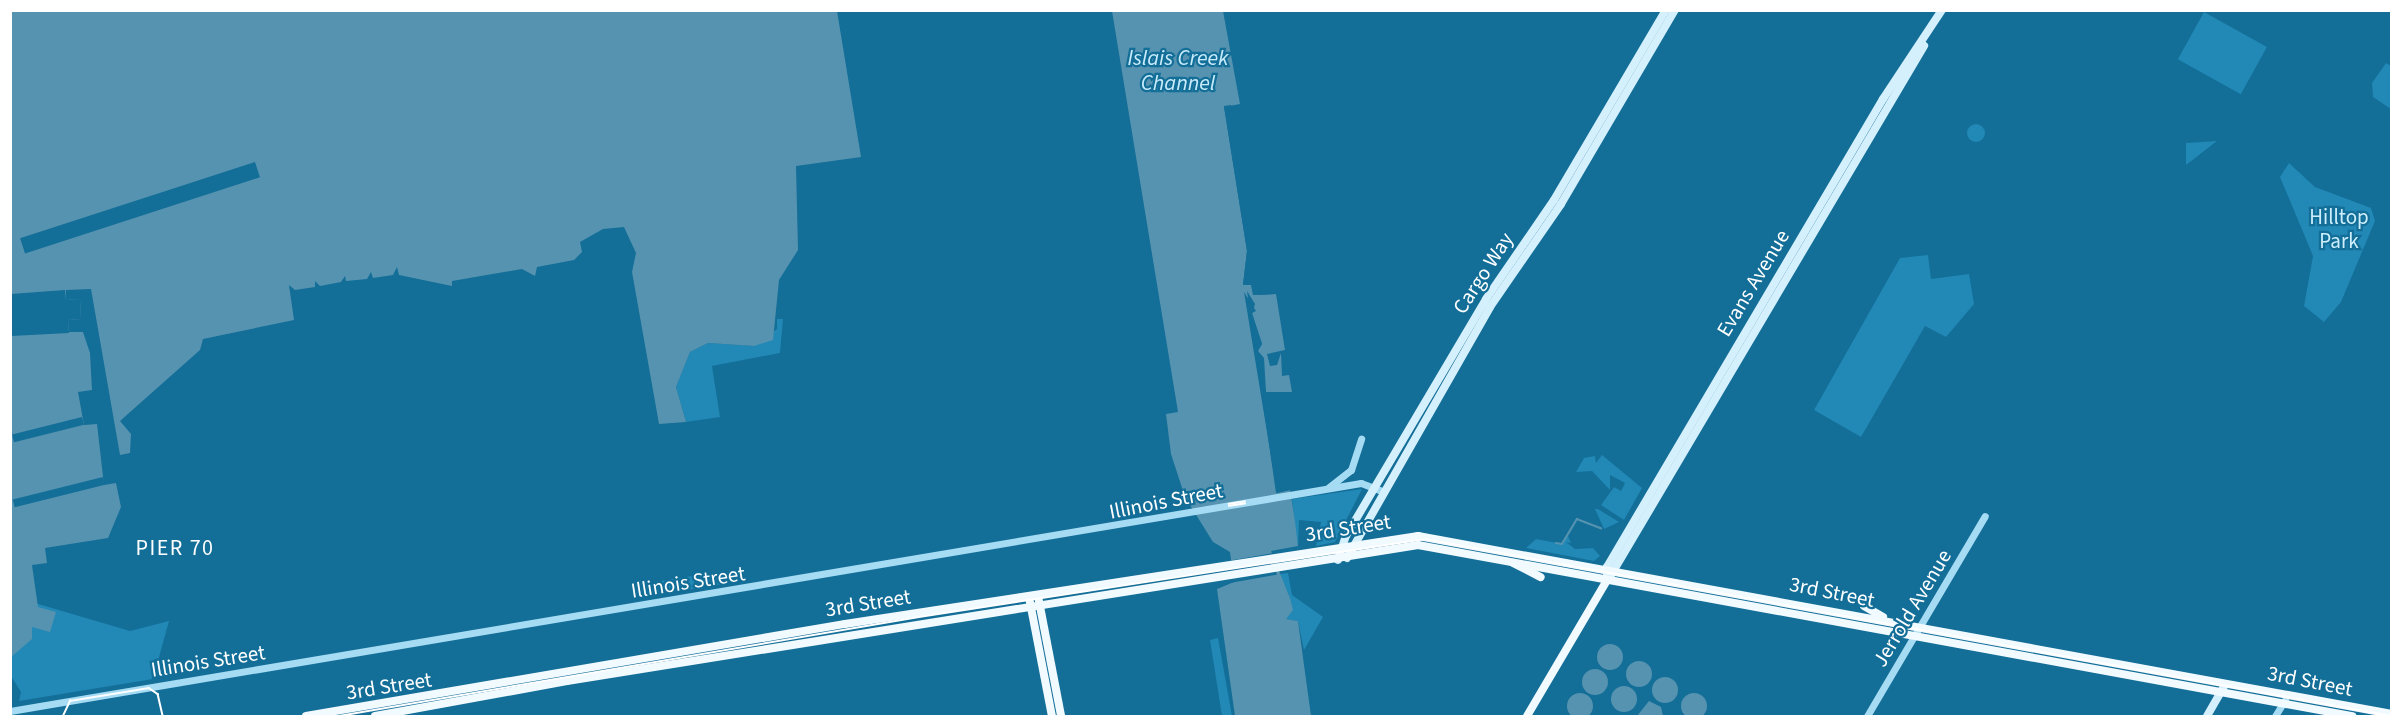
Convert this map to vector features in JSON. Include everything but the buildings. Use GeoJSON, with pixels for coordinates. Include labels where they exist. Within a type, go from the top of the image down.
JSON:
{"type":"FeatureCollection","features":[{"type":"Feature","properties":{"kind":"main road","name":"Cargo Way"},"geometry":{"type":"LineString","coordinates":[[1343,559],[1346,546],[1375,488],[1666,10]]}},
{"type":"Feature","properties":{"kind":"main road","name":"Cargo Way"},"geometry":{"type":"LineString","coordinates":[[1375,488],[1675,10]]}},
{"type":"Feature","properties":{"kind":"main road","name":"Evans Avenue"},"geometry":{"type":"LineString","coordinates":[[1611,568],[1785,264],[1943,10]]}},
{"type":"Feature","properties":{"kind":"main road","name":"Evans Avenue"},"geometry":{"type":"LineString","coordinates":[[1611,568],[1793,269],[1943,10]]}},
{"type":"Feature","properties":{"kind":"main road"},"geometry":{"type":"LineString","coordinates":[[1785,264],[1793,269]]}},
{"type":"Feature","properties":{"kind":"main road"},"geometry":{"type":"LineString","coordinates":[[1760,308],[1767,312]]}},
{"type":"Feature","properties":{"kind":"main road","name":"3rd Street"},"geometry":{"type":"LineString","coordinates":[[306,717],[1029,597],[1346,546],[1430,536],[2391,714]]}},
{"type":"Feature","properties":{"kind":"main road","name":"3rd Street"},"geometry":{"type":"LineString","coordinates":[[375,717],[937,620],[1037,610],[1425,545],[1505,558],[1607,580],[2352,717]]}},
{"type":"Feature","properties":{"kind":"main road"},"geometry":{"type":"LineString","coordinates":[[1505,558],[1541,577]]}},
{"type":"Feature","properties":{"kind":"main road"},"geometry":{"type":"LineString","coordinates":[[1527,717],[1607,580],[1611,568]]}},
{"type":"Feature","properties":{"kind":"main road"},"geometry":{"type":"LineString","coordinates":[[1038,596],[1037,610],[1052,717]]}},
{"type":"Feature","properties":{"kind":"main road"},"geometry":{"type":"LineString","coordinates":[[1029,597],[1037,610],[1061,717]]}},
{"type":"Feature","properties":{"kind":"main road"},"geometry":{"type":"LineString","coordinates":[[1864,606],[1888,621]]}},
{"type":"Feature","properties":{"kind":"main road"},"geometry":{"type":"LineString","coordinates":[[1918,637],[1931,646]]}},
{"type":"Feature","properties":{"kind":"main road"},"geometry":{"type":"LineString","coordinates":[[2207,717],[2226,683]]}},
{"type":"Feature","properties":{"kind":"street"},"geometry":{"type":"LineString","coordinates":[[1326,489],[1351,470],[1361,439]]}},
{"type":"Feature","properties":{"kind":"street","name":"Illinois Street"},"geometry":{"type":"LineString","coordinates":[[10,711],[1100,531],[1183,512],[1326,489],[1375,488]]}},
{"type":"Feature","properties":{"kind":"street","name":"Jerrold Avenue"},"geometry":{"type":"LineString","coordinates":[[1867,717],[1918,637],[1920,627],[1985,516]]}},
{"type":"Feature","properties":{"kind":"street"},"geometry":{"type":"LineString","coordinates":[[2275,717],[2288,695]]}},
{"type":"Feature","properties":{"kind":"green space"},"geometry":{"type":"Polygon","coordinates":[[[2204,12],[2267,47],[2241,94],[2178,59],[2204,12]]]}},
{"type":"Feature","properties":{"kind":"green space"},"geometry":{"type":"Polygon","coordinates":[[[2386,63],[2391,66],[2391,109],[2373,97],[2372,83],[2386,63]]]}},
{"type":"Feature","properties":{"kind":"green space"},"geometry":{"type":"Polygon","coordinates":[[[1976,124],[1982,127],[1985,133],[1982,139],[1976,142],[1970,139],[1967,133],[1970,127],[1976,124]]]}},
{"type":"Feature","properties":{"kind":"green space"},"geometry":{"type":"Polygon","coordinates":[[[2217,141],[2186,165],[2186,143],[2217,141]]]}},
{"type":"Feature","properties":{"kind":"green space","name":"Hilltop Park"},"geometry":{"type":"Polygon","coordinates":[[[2289,163],[2315,187],[2371,208],[2375,221],[2341,302],[2324,322],[2304,306],[2313,256],[2280,177],[2289,163]]]}},
{"type":"Feature","properties":{"kind":"green space"},"geometry":{"type":"Polygon","coordinates":[[[1928,255],[1931,279],[1969,274],[1974,304],[1946,337],[1925,326],[1861,437],[1814,410],[1900,258],[1928,255]]]}},
{"type":"Feature","properties":{"kind":"green space"},"geometry":{"type":"Polygon","coordinates":[[[777,319],[783,319],[780,353],[712,366],[720,417],[686,422],[676,387],[690,352],[708,343],[754,346],[777,329],[777,319]]]}},
{"type":"Feature","properties":{"kind":"green space"},"geometry":{"type":"Polygon","coordinates":[[[1602,455],[1642,488],[1624,520],[1601,505],[1614,487],[1621,491],[1625,483],[1610,475],[1610,490],[1592,471],[1576,472],[1584,458],[1595,456],[1596,463],[1602,455]]]}},
{"type":"Feature","properties":{"kind":"green space"},"geometry":{"type":"Polygon","coordinates":[[[1362,489],[1335,542],[1316,546],[1321,522],[1299,520],[1298,549],[1292,499],[1362,489]]]}},
{"type":"Feature","properties":{"kind":"green space"},"geometry":{"type":"Polygon","coordinates":[[[1595,509],[1598,509],[1619,522],[1604,529],[1595,509]]]}},
{"type":"Feature","properties":{"kind":"green space"},"geometry":{"type":"Polygon","coordinates":[[[1578,520],[1568,536],[1571,543],[1566,542],[1575,549],[1593,548],[1600,556],[1594,561],[1526,548],[1536,539],[1562,544],[1578,520]]]}},
{"type":"Feature","properties":{"kind":"green space"},"geometry":{"type":"Polygon","coordinates":[[[724,571],[726,584],[647,596],[645,584],[724,571]]]}},
{"type":"Feature","properties":{"kind":"green space"},"geometry":{"type":"Polygon","coordinates":[[[1288,573],[1292,595],[1323,617],[1304,650],[1298,621],[1286,619],[1290,598],[1280,574],[1288,573]]]}},
{"type":"Feature","properties":{"kind":"green space"},"geometry":{"type":"Polygon","coordinates":[[[35,603],[130,631],[169,621],[153,679],[19,701],[21,692],[11,676],[11,622],[35,603]]]}},
{"type":"Feature","properties":{"kind":"green space"},"geometry":{"type":"Polygon","coordinates":[[[1218,638],[1232,716],[1222,716],[1210,640],[1218,638]]]}},
{"type":"Feature","properties":{"kind":"water"},"geometry":{"type":"Polygon","coordinates":[[[11,11],[837,11],[861,157],[796,166],[798,250],[779,280],[773,340],[754,346],[708,343],[690,352],[676,387],[686,422],[659,424],[632,272],[636,253],[624,227],[603,229],[580,242],[582,252],[574,260],[537,267],[535,276],[522,269],[452,281],[452,286],[399,275],[397,267],[393,275],[373,278],[371,272],[367,279],[346,281],[345,276],[341,282],[320,286],[315,281],[315,287],[295,290],[289,285],[294,320],[203,339],[200,350],[120,421],[131,434],[130,453],[120,455],[91,289],[66,290],[66,300],[80,299],[81,319],[68,320],[69,332],[83,332],[90,353],[92,390],[78,392],[84,425],[97,424],[104,485],[116,483],[121,507],[108,538],[45,548],[47,563],[32,565],[38,607],[56,612],[50,632],[32,627],[32,639],[11,657],[11,11]]]}},
{"type":"Feature","properties":{"kind":"water","name":"Islais Creek Channel"},"geometry":{"type":"Polygon","coordinates":[[[1112,11],[1223,11],[1240,104],[1224,107],[1247,251],[1243,285],[1252,285],[1258,295],[1276,294],[1285,350],[1267,354],[1270,366],[1277,365],[1281,353],[1282,376],[1289,375],[1292,392],[1266,392],[1258,350],[1262,344],[1252,313],[1256,311],[1244,292],[1277,493],[1290,490],[1295,521],[1298,546],[1271,551],[1293,610],[1286,619],[1298,621],[1311,716],[1235,716],[1217,589],[1234,582],[1230,552],[1213,542],[1185,497],[1171,454],[1166,414],[1178,412],[1112,11]]]}},
{"type":"Feature","properties":{"kind":"water"},"geometry":{"type":"Polygon","coordinates":[[[1610,644],[1619,648],[1623,657],[1619,666],[1610,670],[1601,666],[1597,657],[1601,648],[1610,644]]]}},
{"type":"Feature","properties":{"kind":"water"},"geometry":{"type":"Polygon","coordinates":[[[1639,661],[1648,665],[1652,674],[1648,683],[1639,687],[1630,683],[1626,674],[1630,665],[1639,661]]]}},
{"type":"Feature","properties":{"kind":"water"},"geometry":{"type":"Polygon","coordinates":[[[1595,669],[1604,673],[1608,682],[1604,691],[1595,695],[1586,691],[1582,682],[1586,673],[1595,669]]]}},
{"type":"Feature","properties":{"kind":"water"},"geometry":{"type":"Polygon","coordinates":[[[1665,677],[1674,681],[1678,690],[1674,699],[1665,703],[1656,699],[1652,690],[1656,681],[1665,677]]]}},
{"type":"Feature","properties":{"kind":"water"},"geometry":{"type":"Polygon","coordinates":[[[1624,686],[1633,690],[1637,699],[1633,708],[1624,712],[1615,708],[1611,699],[1615,690],[1624,686]]]}},
{"type":"Feature","properties":{"kind":"water"},"geometry":{"type":"Polygon","coordinates":[[[1580,693],[1589,697],[1593,706],[1589,715],[1580,719],[1571,715],[1567,706],[1571,697],[1580,693]]]}},
{"type":"Feature","properties":{"kind":"water"},"geometry":{"type":"Polygon","coordinates":[[[1694,693],[1703,697],[1707,706],[1703,715],[1694,719],[1685,715],[1681,706],[1685,697],[1694,693]]]}},
{"type":"Feature","properties":{"kind":"water"},"geometry":{"type":"Polygon","coordinates":[[[1649,701],[1661,707],[1663,716],[1637,716],[1649,701]]]}},
{"type":"Feature","properties":{"kind":"pier"},"geometry":{"type":"Polygon","coordinates":[[[1231,105],[1250,251],[1246,282],[1253,282],[1256,291],[1276,294],[1253,295],[1251,285],[1243,285],[1247,251],[1224,106],[1231,105]]]}},
{"type":"Feature","properties":{"kind":"pier"},"geometry":{"type":"Polygon","coordinates":[[[255,162],[260,177],[25,254],[20,238],[255,162]]]}},
{"type":"Feature","properties":{"kind":"pier"},"geometry":{"type":"Polygon","coordinates":[[[65,290],[66,300],[80,299],[81,319],[68,320],[69,333],[11,336],[11,294],[65,290]]]}},
{"type":"Feature","properties":{"kind":"pier"},"geometry":{"type":"Polygon","coordinates":[[[1247,291],[1255,304],[1252,314],[1262,344],[1258,351],[1264,358],[1266,392],[1276,395],[1264,394],[1258,361],[1279,489],[1290,490],[1276,493],[1247,291]]]}},
{"type":"Feature","properties":{"kind":"pier"},"geometry":{"type":"Polygon","coordinates":[[[82,417],[84,425],[14,442],[12,434],[82,417]]]}},
{"type":"Feature","properties":{"kind":"pier"},"geometry":{"type":"Polygon","coordinates":[[[103,477],[105,485],[15,507],[13,499],[103,477]]]}},
{"type":"Feature","properties":{"kind":"pier"},"geometry":{"type":"Polygon","coordinates":[[[1273,553],[1277,575],[1232,583],[1228,561],[1273,553]]]}},
{"type":"Feature","properties":{"kind":"waterway"},"geometry":{"type":"LineString","coordinates":[[1556,543],[1562,544],[1577,519],[1601,528]]}},
{"type":"Feature","properties":{"kind":"tram line"},"geometry":{"type":"LineString","coordinates":[[339,716],[919,617],[1425,539],[2391,716]]}},
{"type":"Feature","properties":{"kind":"tram line"},"geometry":{"type":"LineString","coordinates":[[63,716],[70,701],[149,688],[158,694],[163,716]]}},
{"type":"Feature","properties":{"kind":"railway"},"geometry":{"type":"LineString","coordinates":[[1228,505],[1246,502]]}},
{"type":"Feature","properties":{"kind":"district","name":"PIER 70"},"geometry":{"type":"Point","coordinates":[175,549]}}]}
